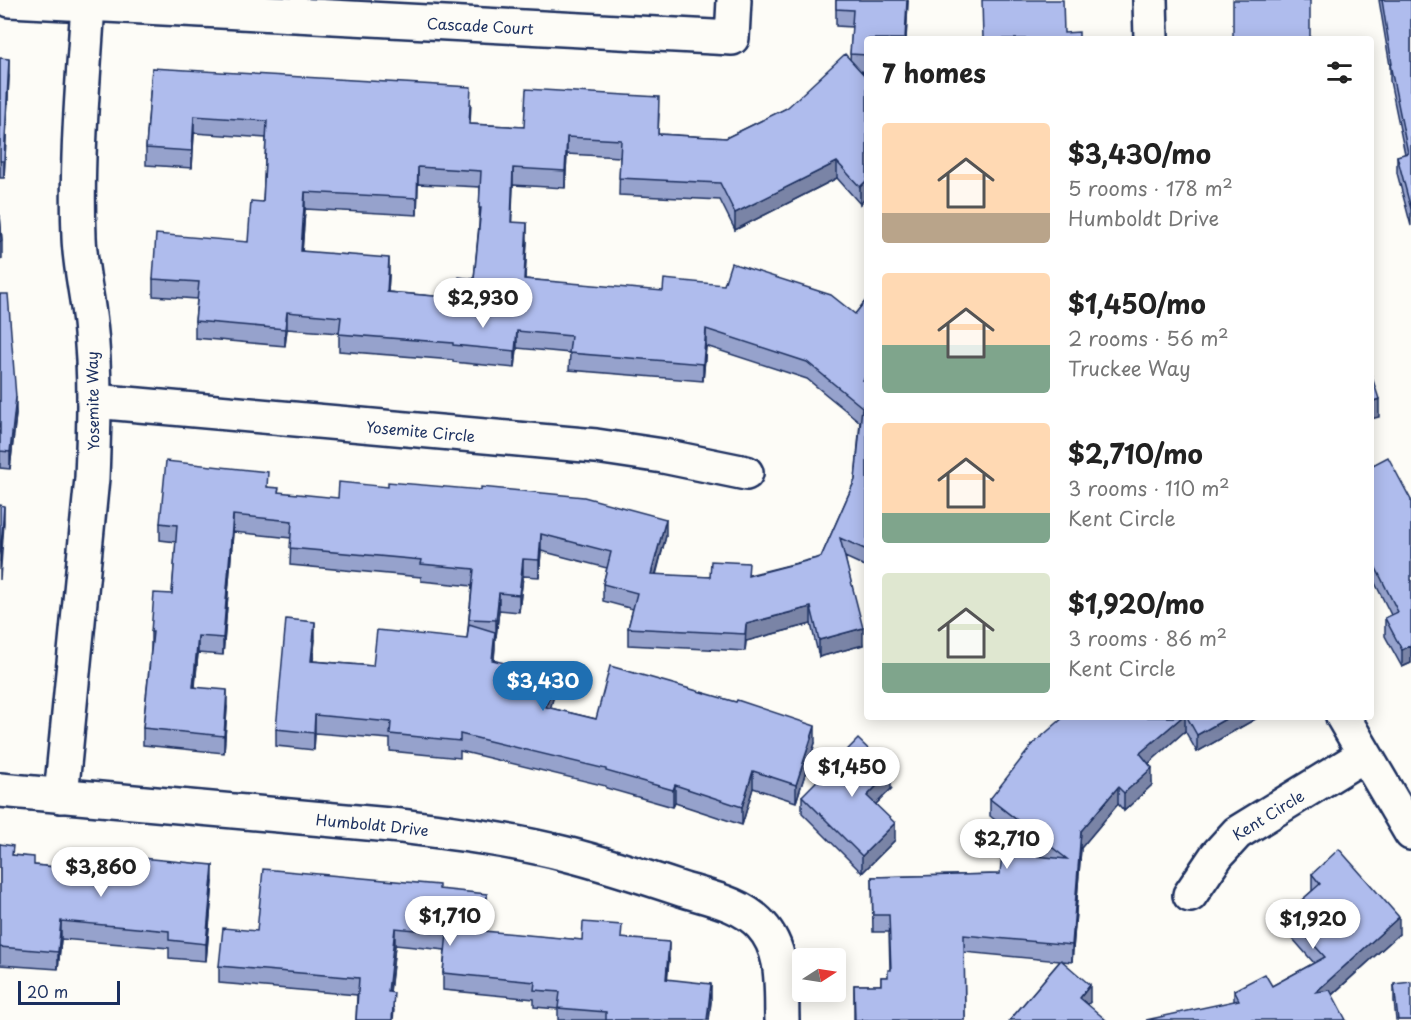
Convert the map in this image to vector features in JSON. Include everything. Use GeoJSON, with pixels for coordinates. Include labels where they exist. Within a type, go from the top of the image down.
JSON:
{"type":"FeatureCollection","features":[{"type":"Feature","properties":{"kind":"street","name":"Cascade Court"},"geometry":{"type":"LineString","coordinates":[[10,0],[732,38],[734,0]]}},
{"type":"Feature","properties":{"kind":"street"},"geometry":{"type":"LineString","coordinates":[[1150,0],[1151,36]]}},
{"type":"Feature","properties":{"kind":"street","name":"Yosemite Way"},"geometry":{"type":"LineString","coordinates":[[61,796],[92,478],[94,402],[90,324],[79,240],[78,195],[88,5]]}},
{"type":"Feature","properties":{"kind":"street","name":"Yosemite Circle"},"geometry":{"type":"LineString","coordinates":[[94,402],[607,447],[746,473]]}},
{"type":"Feature","properties":{"kind":"street"},"geometry":{"type":"LineString","coordinates":[[1344,720],[1411,833]]}},
{"type":"Feature","properties":{"kind":"street","name":"Kent Circle"},"geometry":{"type":"LineString","coordinates":[[1190,895],[1217,855],[1237,833],[1364,755]]}},
{"type":"Feature","properties":{"kind":"street","name":"Humboldt Drive"},"geometry":{"type":"LineString","coordinates":[[0,790],[401,826],[480,837],[567,854],[734,906],[750,914],[772,939],[778,953],[782,1020]]}},
{"type":"Feature","properties":{"kind":"building"},"geometry":{"type":"Polygon","coordinates":[[[836,0],[907,0],[905,36],[864,36],[864,55],[850,54],[853,10],[836,9],[836,0]]]}},
{"type":"Feature","properties":{"kind":"building"},"geometry":{"type":"Polygon","coordinates":[[[982,0],[1063,0],[1064,33],[1079,32],[1079,36],[983,36],[982,0]]]}},
{"type":"Feature","properties":{"kind":"building"},"geometry":{"type":"Polygon","coordinates":[[[1233,0],[1310,0],[1310,36],[1233,36],[1233,0]]]}},
{"type":"Feature","properties":{"kind":"building"},"geometry":{"type":"Polygon","coordinates":[[[1382,0],[1411,0],[1411,209],[1397,156],[1408,153],[1390,64],[1392,64],[1382,0]]]}},
{"type":"Feature","properties":{"kind":"building"},"geometry":{"type":"Polygon","coordinates":[[[845,54],[864,75],[864,183],[860,187],[837,162],[735,213],[720,183],[619,178],[621,140],[567,137],[565,171],[513,168],[511,222],[527,223],[524,279],[663,291],[664,279],[724,285],[731,263],[831,295],[855,314],[864,303],[864,549],[840,538],[863,628],[819,640],[811,607],[746,624],[745,634],[628,628],[637,593],[603,584],[611,552],[541,534],[539,560],[523,559],[519,595],[499,593],[496,620],[469,619],[474,569],[421,564],[422,560],[290,548],[292,521],[233,515],[223,638],[198,636],[193,687],[227,690],[224,736],[143,728],[153,632],[151,632],[154,593],[172,594],[177,525],[160,523],[166,461],[268,472],[267,487],[279,488],[278,492],[338,498],[339,482],[388,487],[388,482],[481,490],[481,487],[584,497],[666,519],[651,574],[710,577],[711,561],[749,563],[748,576],[821,557],[855,480],[862,407],[807,362],[706,329],[703,364],[569,353],[571,336],[517,331],[515,351],[453,345],[453,343],[339,334],[341,317],[287,312],[285,329],[195,321],[199,282],[153,279],[156,234],[248,242],[251,201],[263,202],[267,121],[194,116],[192,151],[146,148],[152,68],[471,87],[469,124],[524,127],[526,89],[659,97],[658,134],[726,138],[787,108],[845,54]],[[418,167],[417,198],[305,192],[301,251],[389,258],[387,292],[457,298],[459,277],[474,279],[481,208],[479,208],[481,171],[418,167]]]}},
{"type":"Feature","properties":{"kind":"building"},"geometry":{"type":"Polygon","coordinates":[[[0,58],[9,59],[4,161],[0,161],[0,58]]]}},
{"type":"Feature","properties":{"kind":"building"},"geometry":{"type":"Polygon","coordinates":[[[0,215],[2,241],[0,242],[0,215]]]}},
{"type":"Feature","properties":{"kind":"building"},"geometry":{"type":"Polygon","coordinates":[[[0,294],[8,294],[16,397],[10,452],[0,451],[0,294]]]}},
{"type":"Feature","properties":{"kind":"building"},"geometry":{"type":"Polygon","coordinates":[[[1374,383],[1379,399],[1374,401],[1374,383]]]}},
{"type":"Feature","properties":{"kind":"building"},"geometry":{"type":"Polygon","coordinates":[[[1388,457],[1411,500],[1411,645],[1402,650],[1385,618],[1398,612],[1374,564],[1374,464],[1388,457]]]}},
{"type":"Feature","properties":{"kind":"building"},"geometry":{"type":"Polygon","coordinates":[[[0,505],[4,506],[0,562],[0,505]]]}},
{"type":"Feature","properties":{"kind":"building"},"geometry":{"type":"Polygon","coordinates":[[[286,619],[315,622],[311,661],[373,666],[377,630],[467,639],[469,624],[495,632],[492,660],[555,675],[546,707],[596,719],[610,666],[736,702],[737,700],[815,726],[796,785],[753,771],[742,807],[675,785],[673,790],[606,771],[606,769],[460,734],[460,741],[390,734],[391,722],[315,715],[314,733],[276,729],[286,619]]]}},
{"type":"Feature","properties":{"kind":"building"},"geometry":{"type":"Polygon","coordinates":[[[1061,720],[1178,720],[1140,753],[1152,768],[1124,793],[1118,787],[1081,831],[1072,945],[964,935],[965,1020],[855,1020],[854,985],[881,985],[881,977],[888,977],[888,970],[891,970],[889,915],[873,915],[872,877],[1000,874],[1002,853],[1067,859],[990,799],[1033,744],[1061,720]]]}},
{"type":"Feature","properties":{"kind":"building"},"geometry":{"type":"Polygon","coordinates":[[[1189,720],[1224,720],[1197,735],[1189,720]]]}},
{"type":"Feature","properties":{"kind":"building"},"geometry":{"type":"Polygon","coordinates":[[[858,739],[891,771],[867,796],[895,823],[862,856],[802,796],[858,739]]]}},
{"type":"Feature","properties":{"kind":"building"},"geometry":{"type":"Polygon","coordinates":[[[0,844],[13,846],[12,855],[34,857],[34,865],[88,870],[90,853],[213,865],[206,944],[169,940],[169,931],[61,921],[58,952],[0,947],[0,844]]]}},
{"type":"Feature","properties":{"kind":"building"},"geometry":{"type":"Polygon","coordinates":[[[1339,849],[1399,917],[1316,992],[1330,990],[1346,1020],[1146,1020],[1239,1000],[1234,990],[1265,974],[1272,986],[1325,957],[1286,914],[1320,884],[1312,874],[1339,849]]]}},
{"type":"Feature","properties":{"kind":"building"},"geometry":{"type":"Polygon","coordinates":[[[263,869],[439,885],[439,889],[487,894],[484,931],[582,940],[583,922],[622,925],[621,938],[669,942],[666,979],[711,984],[707,1020],[606,1020],[606,1012],[558,1008],[560,992],[534,990],[535,982],[443,973],[447,933],[395,928],[388,992],[394,993],[392,1020],[356,1020],[359,978],[219,966],[223,928],[257,931],[263,869]]]}},
{"type":"Feature","properties":{"kind":"building"},"geometry":{"type":"Polygon","coordinates":[[[1061,960],[1090,985],[1080,998],[1106,1020],[1010,1020],[1061,960]]]}},
{"type":"Feature","properties":{"kind":"building"},"geometry":{"type":"Polygon","coordinates":[[[1411,982],[1411,1020],[1398,1020],[1394,984],[1411,982]]]}}]}
